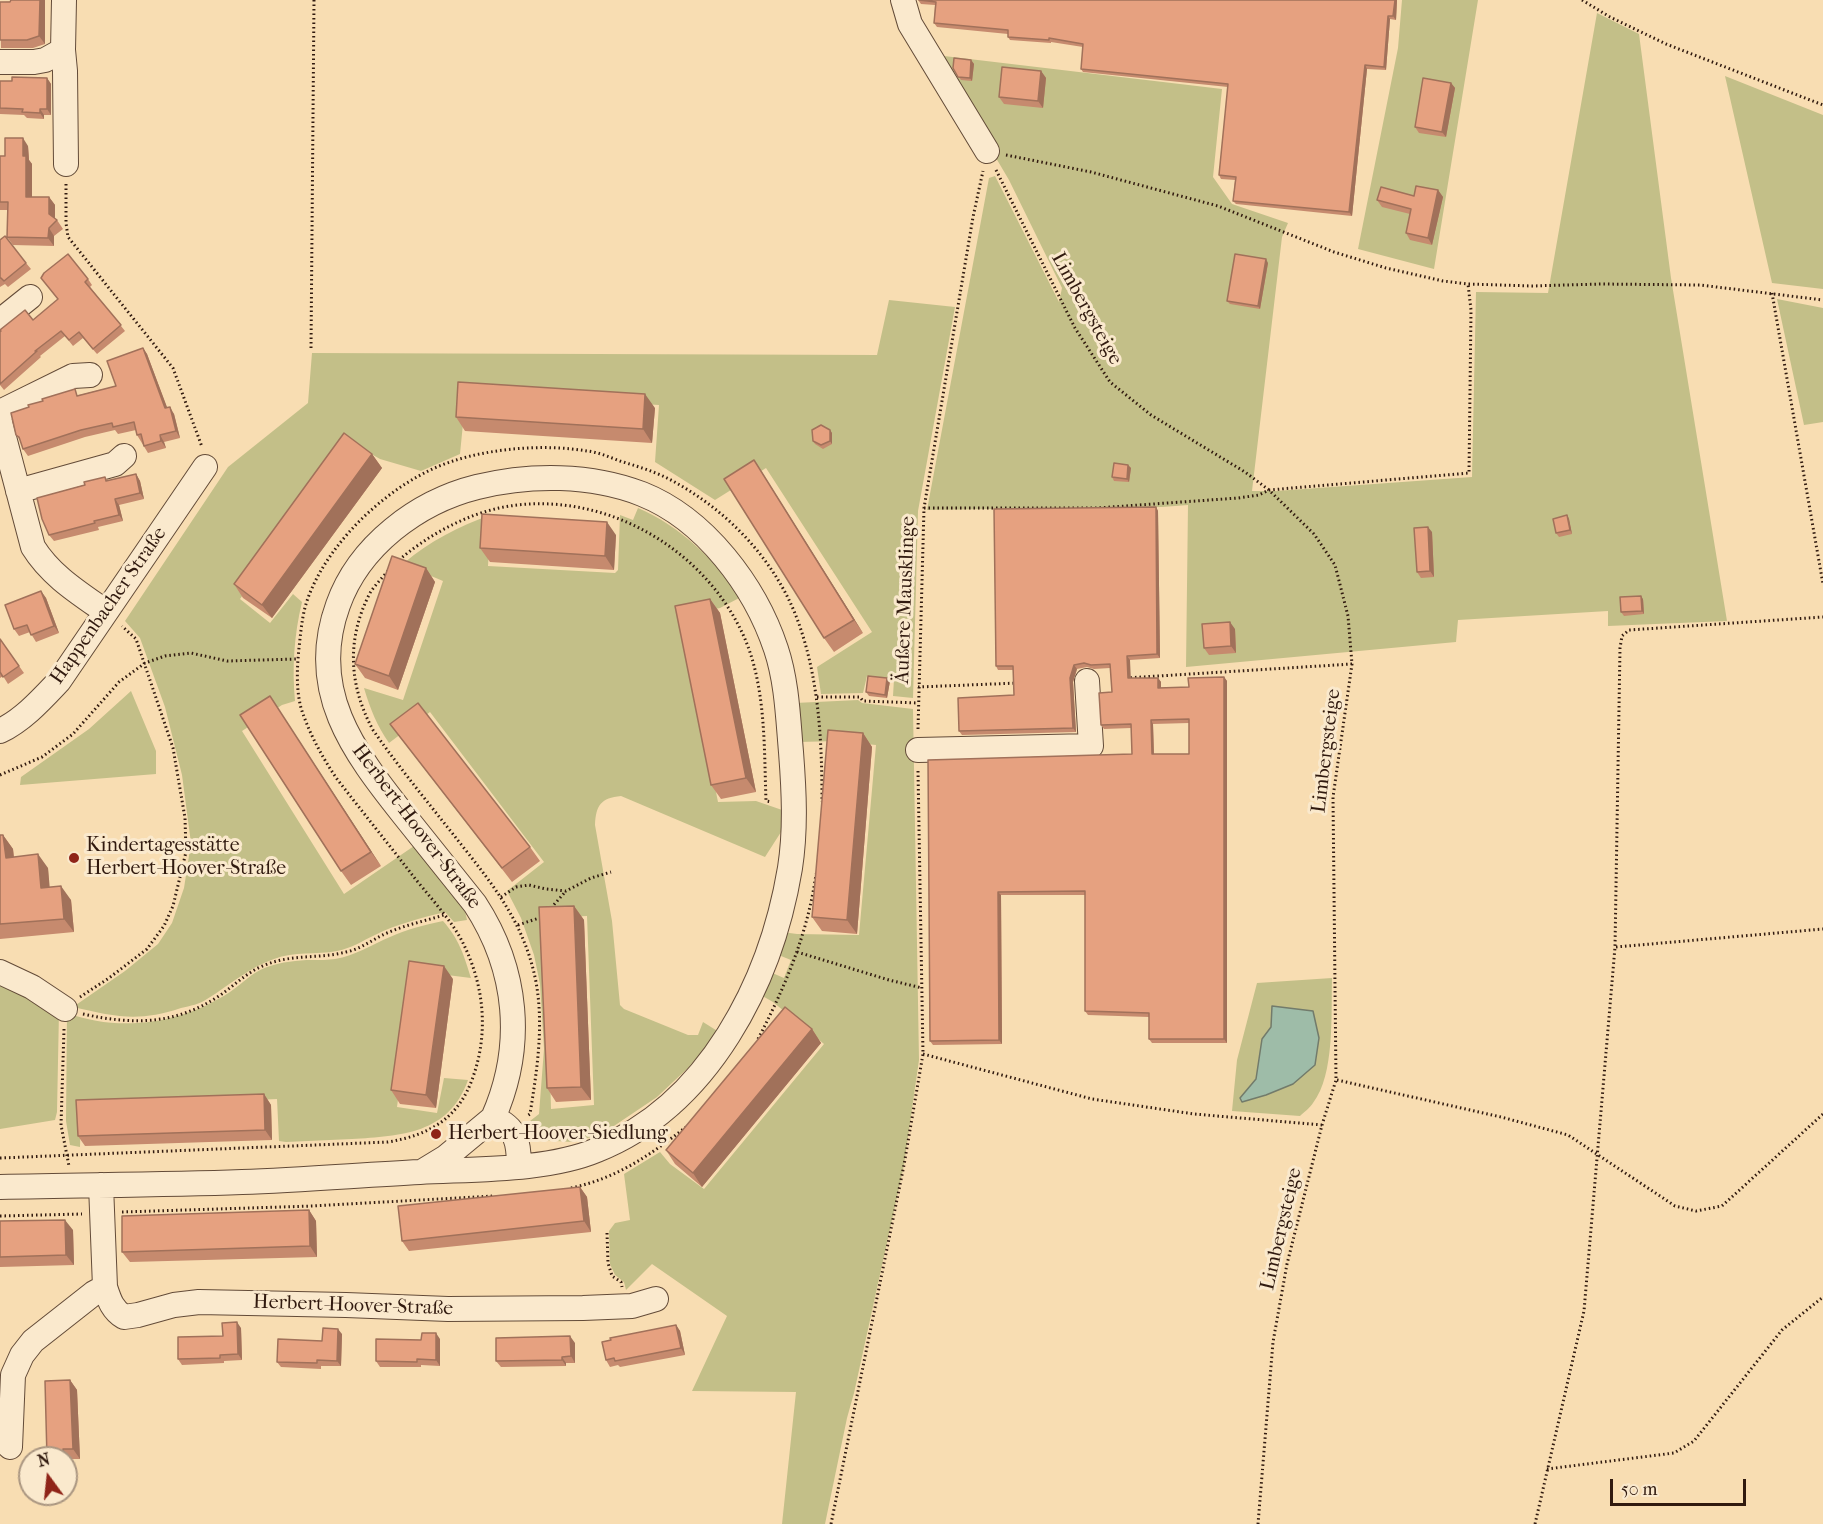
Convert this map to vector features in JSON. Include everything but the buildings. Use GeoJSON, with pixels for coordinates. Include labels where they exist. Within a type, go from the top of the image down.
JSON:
{"type":"FeatureCollection","features":[{"type":"Feature","properties":{"kind":"street"},"geometry":{"type":"LineString","coordinates":[[64,0],[66,164]]}},
{"type":"Feature","properties":{"kind":"street"},"geometry":{"type":"LineString","coordinates":[[903,0],[910,24],[987,151]]}},
{"type":"Feature","properties":{"kind":"street"},"geometry":{"type":"LineString","coordinates":[[0,62],[45,60],[63,50]]}},
{"type":"Feature","properties":{"kind":"street"},"geometry":{"type":"LineString","coordinates":[[0,321],[30,297]]}},
{"type":"Feature","properties":{"kind":"street"},"geometry":{"type":"LineString","coordinates":[[0,412],[74,376],[90,375]]}},
{"type":"Feature","properties":{"kind":"street"},"geometry":{"type":"LineString","coordinates":[[0,422],[10,477],[33,547],[41,560],[60,579],[106,612]]}},
{"type":"Feature","properties":{"kind":"street"},"geometry":{"type":"LineString","coordinates":[[10,477],[115,464],[124,456]]}},
{"type":"Feature","properties":{"kind":"street","name":"Happenbacher Straße"},"geometry":{"type":"LineString","coordinates":[[0,731],[8,728],[33,708],[59,681],[205,467]]}},
{"type":"Feature","properties":{"kind":"street","name":"Herbert-Hoover-Straße"},"geometry":{"type":"LineString","coordinates":[[0,1187],[246,1182],[422,1172],[519,1166],[568,1160],[607,1146],[628,1135],[674,1102],[713,1057],[746,1003],[772,943],[790,867],[794,808],[782,669],[767,625],[736,572],[708,538],[690,523],[641,494],[586,480],[555,478],[486,485],[454,494],[418,513],[382,539],[355,571],[337,607],[328,643],[330,685],[337,713],[370,772],[475,904],[488,924],[501,953],[511,988],[512,1037],[502,1124],[422,1172]]}},
{"type":"Feature","properties":{"kind":"street"},"geometry":{"type":"LineString","coordinates":[[918,750],[1091,746],[1087,681]]}},
{"type":"Feature","properties":{"kind":"street"},"geometry":{"type":"LineString","coordinates":[[0,972],[32,987],[65,1009]]}},
{"type":"Feature","properties":{"kind":"street"},"geometry":{"type":"LineString","coordinates":[[502,1124],[517,1143],[519,1166]]}},
{"type":"Feature","properties":{"kind":"street","name":"Herbert-Hoover-Straße"},"geometry":{"type":"LineString","coordinates":[[101,1185],[105,1287],[113,1308],[124,1317],[174,1305],[199,1302],[428,1309],[549,1309],[624,1307],[656,1299]]}},
{"type":"Feature","properties":{"kind":"street"},"geometry":{"type":"LineString","coordinates":[[10,1447],[13,1375],[22,1355],[33,1341],[94,1293],[105,1287]]}},
{"type":"Feature","properties":{"kind":"path"},"geometry":{"type":"LineString","coordinates":[[311,348],[314,0]]}},
{"type":"Feature","properties":{"kind":"path"},"geometry":{"type":"LineString","coordinates":[[1582,0],[1610,17],[1666,44],[1823,105]]}},
{"type":"Feature","properties":{"kind":"path"},"geometry":{"type":"LineString","coordinates":[[987,151],[1091,172],[1218,206],[1334,252],[1386,268],[1468,284],[1700,285],[1823,300]]}},
{"type":"Feature","properties":{"kind":"path","name":"Limbergsteige"},"geometry":{"type":"LineString","coordinates":[[987,151],[1075,328],[1110,382],[1151,415],[1245,472],[1269,490],[1314,534],[1335,565],[1348,616],[1352,664],[1333,797],[1336,1080],[1322,1125],[1287,1264],[1273,1342],[1257,1524]]}},
{"type":"Feature","properties":{"kind":"path","name":"Äußere Mausklinge"},"geometry":{"type":"LineString","coordinates":[[831,1524],[904,1165],[923,1054],[918,687],[924,508],[973,217],[987,151]]}},
{"type":"Feature","properties":{"kind":"path"},"geometry":{"type":"LineString","coordinates":[[66,164],[68,237],[173,368],[202,447],[205,467]]}},
{"type":"Feature","properties":{"kind":"path"},"geometry":{"type":"LineString","coordinates":[[924,508],[1097,508],[1238,498],[1259,495],[1269,490],[1469,473],[1471,310],[1468,284]]}},
{"type":"Feature","properties":{"kind":"path"},"geometry":{"type":"LineString","coordinates":[[1772,293],[1823,584]]}},
{"type":"Feature","properties":{"kind":"path"},"geometry":{"type":"LineString","coordinates":[[395,564],[414,548],[464,520],[499,508],[560,506],[613,516],[652,534],[692,564],[712,585],[745,639],[761,704],[766,801],[794,808]]}},
{"type":"Feature","properties":{"kind":"path"},"geometry":{"type":"LineString","coordinates":[[390,569],[371,591],[357,624],[353,641],[354,681],[361,704],[384,747],[501,897],[518,925],[533,967],[539,1008],[539,1046],[530,1114],[502,1124]]}},
{"type":"Feature","properties":{"kind":"path"},"geometry":{"type":"LineString","coordinates":[[65,1009],[147,949],[164,926],[173,906],[186,843],[181,789],[173,748],[145,663],[136,639],[106,612]]}},
{"type":"Feature","properties":{"kind":"path"},"geometry":{"type":"LineString","coordinates":[[1535,1524],[1584,1311],[1615,947],[1622,636],[1629,630],[1823,617]]}},
{"type":"Feature","properties":{"kind":"path"},"geometry":{"type":"LineString","coordinates":[[0,775],[42,757],[73,734],[119,682],[145,663],[165,656],[191,653],[226,661],[298,659]]}},
{"type":"Feature","properties":{"kind":"path"},"geometry":{"type":"LineString","coordinates":[[1121,678],[1352,664]]}},
{"type":"Feature","properties":{"kind":"path"},"geometry":{"type":"LineString","coordinates":[[918,687],[1019,683]]}},
{"type":"Feature","properties":{"kind":"path"},"geometry":{"type":"LineString","coordinates":[[817,697],[860,697],[863,701],[918,703]]}},
{"type":"Feature","properties":{"kind":"path"},"geometry":{"type":"LineString","coordinates":[[518,925],[545,915],[566,891],[591,878],[611,872]]}},
{"type":"Feature","properties":{"kind":"path"},"geometry":{"type":"LineString","coordinates":[[501,897],[516,887],[529,885],[566,891]]}},
{"type":"Feature","properties":{"kind":"path"},"geometry":{"type":"LineString","coordinates":[[65,1009],[128,1022],[153,1020],[180,1014],[210,1001],[255,969],[266,964],[289,958],[348,952],[396,929],[444,915]]}},
{"type":"Feature","properties":{"kind":"path"},"geometry":{"type":"LineString","coordinates":[[1615,947],[1823,929]]}},
{"type":"Feature","properties":{"kind":"path"},"geometry":{"type":"LineString","coordinates":[[797,952],[922,988]]}},
{"type":"Feature","properties":{"kind":"path"},"geometry":{"type":"LineString","coordinates":[[65,1009],[61,1125],[73,1185]]}},
{"type":"Feature","properties":{"kind":"path"},"geometry":{"type":"LineString","coordinates":[[923,1054],[1092,1099],[1194,1114],[1322,1125]]}},
{"type":"Feature","properties":{"kind":"path"},"geometry":{"type":"LineString","coordinates":[[1336,1080],[1501,1117],[1568,1135],[1675,1206],[1696,1211],[1722,1206],[1823,1114]]}},
{"type":"Feature","properties":{"kind":"path"},"geometry":{"type":"LineString","coordinates":[[607,1233],[608,1263],[612,1276],[621,1282]]}},
{"type":"Feature","properties":{"kind":"path"},"geometry":{"type":"LineString","coordinates":[[1547,1469],[1674,1453],[1694,1441],[1782,1330],[1823,1297]]}},
{"type":"Feature","properties":{"kind":"shaded area"},"geometry":{"type":"Polygon","coordinates":[[[1402,0],[1478,0],[1434,269],[1358,249],[1398,48],[1402,0]]]}},
{"type":"Feature","properties":{"kind":"shaded area"},"geometry":{"type":"Polygon","coordinates":[[[1597,13],[1639,34],[1671,278],[1727,621],[1608,626],[1608,611],[1458,620],[1456,642],[1186,667],[1188,505],[927,510],[989,178],[995,176],[1059,302],[1062,288],[1009,180],[944,70],[944,56],[1222,89],[1213,177],[1232,204],[1288,223],[1282,237],[1252,491],[1276,491],[1472,477],[1476,292],[1548,293],[1597,13]]]}},
{"type":"Feature","properties":{"kind":"shaded area"},"geometry":{"type":"Polygon","coordinates":[[[1725,76],[1823,115],[1823,289],[1772,283],[1725,76]]]}},
{"type":"Feature","properties":{"kind":"shaded area"},"geometry":{"type":"Polygon","coordinates":[[[1777,299],[1823,308],[1823,422],[1804,425],[1777,299]]]}},
{"type":"Feature","properties":{"kind":"shaded area"},"geometry":{"type":"Polygon","coordinates":[[[889,300],[955,307],[918,511],[913,698],[893,696],[894,679],[867,676],[863,693],[821,694],[817,667],[872,632],[766,468],[715,500],[655,462],[659,405],[466,393],[460,454],[421,471],[380,459],[352,443],[240,599],[270,623],[293,594],[302,602],[294,652],[295,701],[282,705],[242,731],[344,894],[414,846],[465,911],[467,920],[454,922],[445,912],[392,928],[342,950],[282,957],[256,967],[195,1005],[166,1012],[127,1016],[73,1007],[125,971],[158,944],[172,923],[184,888],[191,843],[182,775],[165,707],[140,638],[125,621],[228,467],[308,403],[312,353],[877,355],[889,300]]]}},
{"type":"Feature","properties":{"kind":"shaded area"},"geometry":{"type":"Polygon","coordinates":[[[638,508],[669,525],[708,557],[743,596],[720,608],[681,617],[718,802],[756,801],[785,811],[781,832],[765,857],[621,796],[604,801],[598,808],[595,825],[612,921],[620,1005],[624,1009],[688,1035],[698,1035],[703,1022],[719,1032],[689,1067],[657,1097],[602,1134],[573,1142],[539,1140],[521,1128],[539,1114],[544,1049],[540,984],[534,955],[521,918],[507,891],[544,862],[430,712],[389,743],[374,717],[364,688],[403,700],[443,581],[404,563],[435,541],[456,529],[491,515],[488,566],[615,573],[618,570],[620,515],[633,520],[638,508]],[[587,916],[546,918],[551,1109],[594,1105],[587,916]]]}},
{"type":"Feature","properties":{"kind":"shaded area"},"geometry":{"type":"Polygon","coordinates":[[[131,691],[156,751],[156,774],[20,785],[21,777],[89,729],[131,691]]]}},
{"type":"Feature","properties":{"kind":"shaded area"},"geometry":{"type":"Polygon","coordinates":[[[858,700],[862,703],[913,709],[919,1060],[904,1165],[825,1524],[782,1524],[796,1392],[692,1391],[727,1316],[652,1264],[626,1290],[624,1282],[615,1275],[610,1264],[609,1231],[615,1223],[630,1220],[624,1174],[660,1152],[670,1164],[704,1189],[824,1044],[773,1002],[759,994],[770,972],[784,978],[791,960],[776,954],[782,932],[859,935],[876,745],[837,741],[799,742],[795,703],[858,700]]]}},
{"type":"Feature","properties":{"kind":"shaded area"},"geometry":{"type":"Polygon","coordinates":[[[443,921],[460,948],[471,978],[415,971],[397,1107],[437,1113],[444,1078],[468,1080],[460,1098],[449,1112],[436,1122],[421,1129],[388,1136],[286,1142],[279,1141],[277,1099],[81,1108],[80,1147],[70,1145],[66,1121],[67,1013],[109,1023],[151,1022],[172,1018],[212,1003],[267,967],[295,961],[330,960],[342,957],[357,953],[403,932],[443,921]]]}},
{"type":"Feature","properties":{"kind":"shaded area"},"geometry":{"type":"Polygon","coordinates":[[[0,978],[59,1011],[55,1120],[0,1129],[0,978]]]}},
{"type":"Feature","properties":{"kind":"shaded area"},"geometry":{"type":"Polygon","coordinates":[[[1332,978],[1328,1060],[1325,1077],[1312,1105],[1300,1116],[1232,1111],[1237,1060],[1257,983],[1332,978]]]}},
{"type":"Feature","properties":{"kind":"shaded area"},"geometry":{"type":"Polygon","coordinates":[[[1272,1006],[1313,1011],[1319,1038],[1315,1065],[1293,1084],[1242,1102],[1240,1098],[1256,1079],[1262,1039],[1271,1027],[1272,1006]]]}},
{"type":"Feature","properties":{"kind":"place","name":"Kindertagesstätte Herbert-Hoover-Straße"},"geometry":{"type":"Point","coordinates":[74,858]}},
{"type":"Feature","properties":{"kind":"place","name":"Herbert-Hoover-Siedlung"},"geometry":{"type":"Point","coordinates":[436,1134]}}]}
